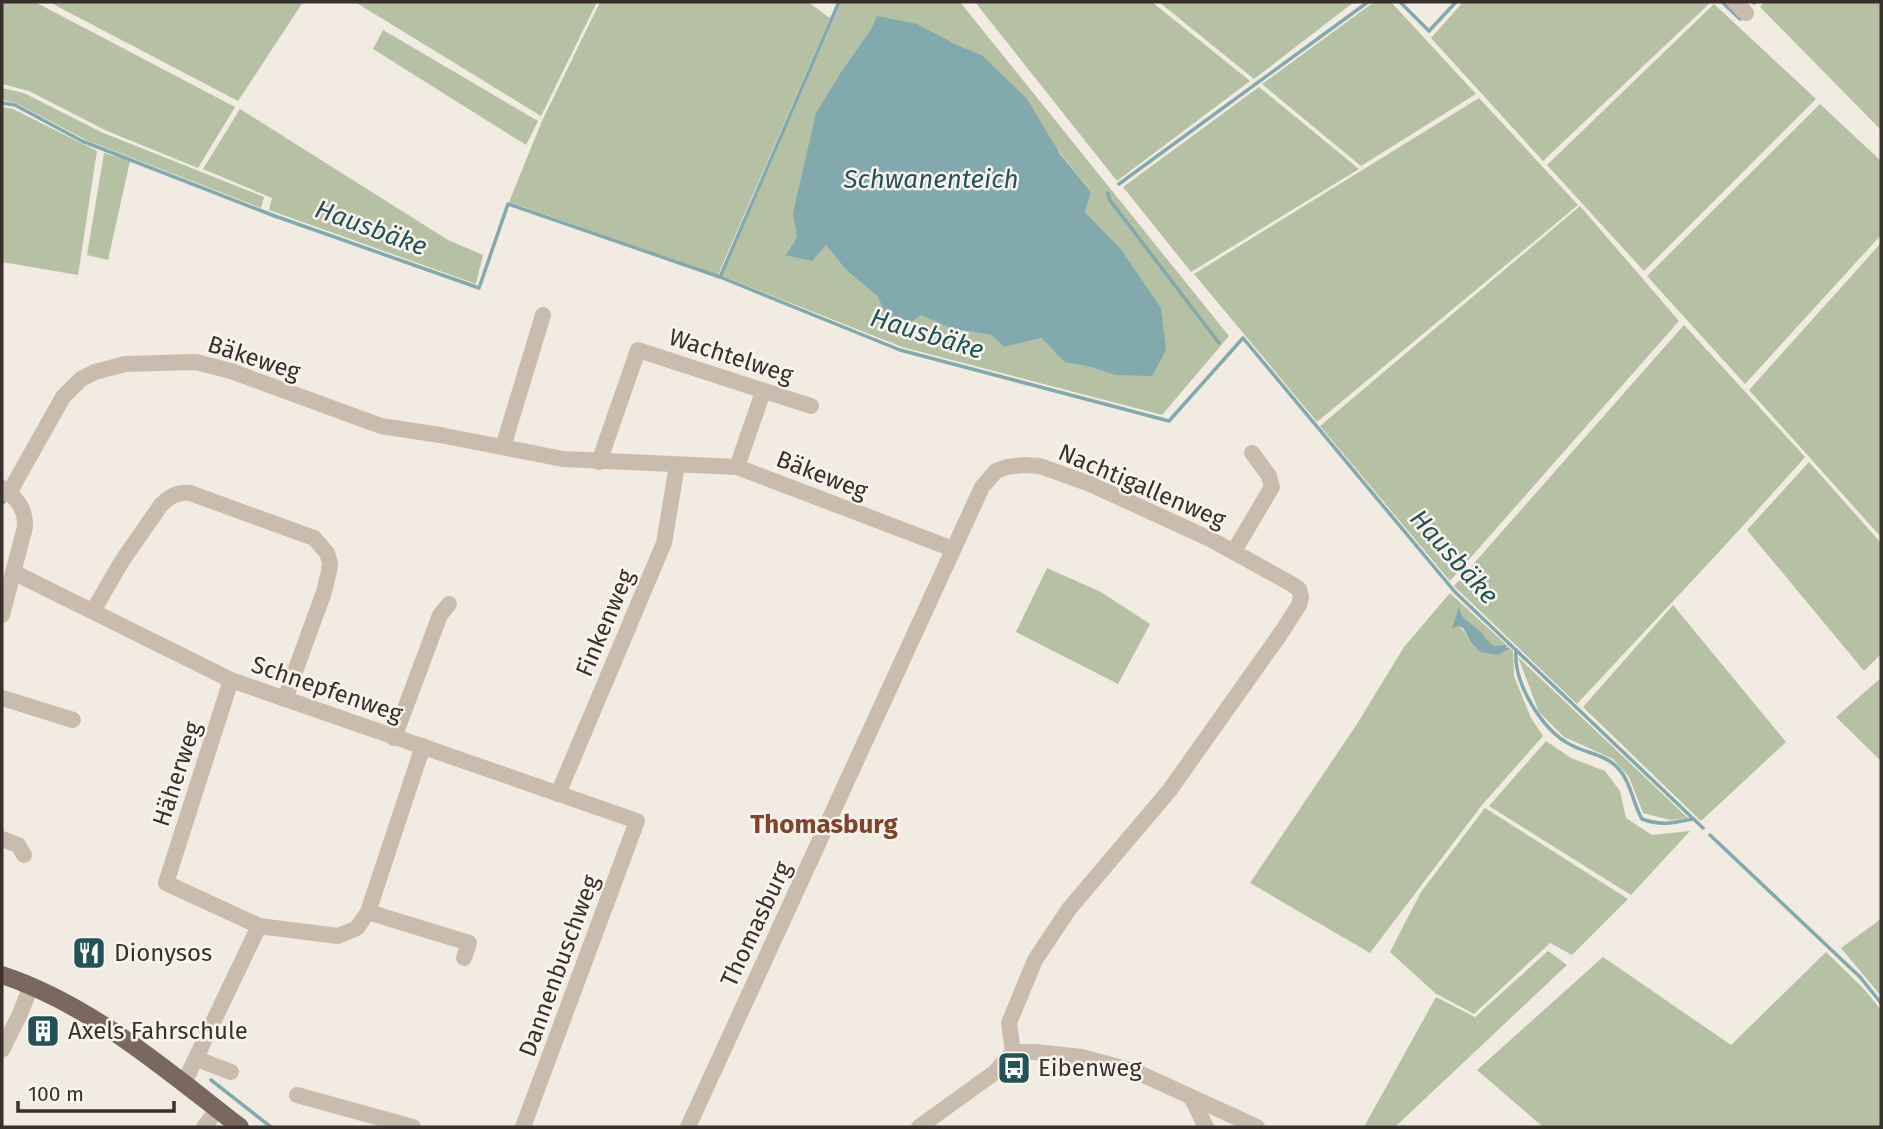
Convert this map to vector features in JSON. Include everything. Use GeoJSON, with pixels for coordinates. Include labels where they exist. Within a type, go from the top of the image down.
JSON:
{"type":"FeatureCollection","features":[{"type":"Feature","properties":{"kind":"main road"},"geometry":{"type":"LineString","coordinates":[[2,975],[51,994],[74,1007],[126,1041],[240,1127]]}},
{"type":"Feature","properties":{"kind":"street"},"geometry":{"type":"LineString","coordinates":[[503,447],[543,315]]}},
{"type":"Feature","properties":{"kind":"street","name":"Wachtelweg"},"geometry":{"type":"LineString","coordinates":[[599,462],[638,350],[763,392],[811,405]]}},
{"type":"Feature","properties":{"kind":"street","name":"Bäkeweg"},"geometry":{"type":"LineString","coordinates":[[5,491],[54,411],[71,387],[81,379],[95,372],[125,365],[196,362],[231,371],[381,426],[563,459],[737,467],[953,549]]}},
{"type":"Feature","properties":{"kind":"street"},"geometry":{"type":"LineString","coordinates":[[737,467],[763,392]]}},
{"type":"Feature","properties":{"kind":"street","name":"Nachtigallenweg"},"geometry":{"type":"LineString","coordinates":[[1234,551],[1272,487],[1269,476],[1252,453]]}},
{"type":"Feature","properties":{"kind":"street","name":"Finkenweg"},"geometry":{"type":"LineString","coordinates":[[558,794],[664,543],[677,465]]}},
{"type":"Feature","properties":{"kind":"street","name":"Nachtigallenweg"},"geometry":{"type":"LineString","coordinates":[[953,549],[982,487],[996,471],[1024,465],[1040,466],[1090,484],[1234,551],[1299,589],[1301,597],[1299,605],[1281,633],[1169,791],[1069,909],[1035,960],[1009,1023],[1013,1052]]}},
{"type":"Feature","properties":{"kind":"street"},"geometry":{"type":"LineString","coordinates":[[2,615],[26,518],[24,511],[5,491]]}},
{"type":"Feature","properties":{"kind":"street"},"geometry":{"type":"LineString","coordinates":[[93,611],[122,561],[161,505],[169,497],[182,492],[314,538],[327,553],[329,571],[285,699]]}},
{"type":"Feature","properties":{"kind":"street","name":"Thomasburg"},"geometry":{"type":"LineString","coordinates":[[688,1127],[953,549]]}},
{"type":"Feature","properties":{"kind":"street","name":"Schnepfenweg"},"geometry":{"type":"LineString","coordinates":[[13,572],[231,680],[637,821]]}},
{"type":"Feature","properties":{"kind":"street"},"geometry":{"type":"LineString","coordinates":[[394,738],[440,615],[449,604]]}},
{"type":"Feature","properties":{"kind":"street","name":"Häherweg"},"geometry":{"type":"LineString","coordinates":[[231,680],[166,883],[259,926]]}},
{"type":"Feature","properties":{"kind":"street"},"geometry":{"type":"LineString","coordinates":[[2,698],[73,720]]}},
{"type":"Feature","properties":{"kind":"street"},"geometry":{"type":"LineString","coordinates":[[184,1083],[259,926],[338,936],[357,928],[368,912],[423,746]]}},
{"type":"Feature","properties":{"kind":"street","name":"Dannenbuschweg"},"geometry":{"type":"LineString","coordinates":[[523,1127],[637,821]]}},
{"type":"Feature","properties":{"kind":"street"},"geometry":{"type":"LineString","coordinates":[[2,839],[18,845],[24,855]]}},
{"type":"Feature","properties":{"kind":"street"},"geometry":{"type":"LineString","coordinates":[[368,912],[469,943],[464,958]]}},
{"type":"Feature","properties":{"kind":"street"},"geometry":{"type":"LineString","coordinates":[[2,1051],[31,986]]}},
{"type":"Feature","properties":{"kind":"street"},"geometry":{"type":"LineString","coordinates":[[919,1127],[994,1073],[1013,1052],[1082,1056],[1137,1072],[1257,1127]]}},
{"type":"Feature","properties":{"kind":"street"},"geometry":{"type":"LineString","coordinates":[[197,1059],[231,1072]]}},
{"type":"Feature","properties":{"kind":"street"},"geometry":{"type":"LineString","coordinates":[[297,1095],[413,1127]]}},
{"type":"Feature","properties":{"kind":"street"},"geometry":{"type":"LineString","coordinates":[[1191,1097],[1206,1127]]}},
{"type":"Feature","properties":{"kind":"street"},"geometry":{"type":"LineString","coordinates":[[204,1127],[217,1110]]}},
{"type":"Feature","properties":{"kind":"green space"},"geometry":{"type":"Polygon","coordinates":[[[2,2],[35,2],[235,107],[198,168],[107,131],[29,91],[2,84],[2,2]]]}},
{"type":"Feature","properties":{"kind":"green space"},"geometry":{"type":"Polygon","coordinates":[[[49,2],[303,2],[238,101],[49,2]]]}},
{"type":"Feature","properties":{"kind":"green space"},"geometry":{"type":"Polygon","coordinates":[[[355,2],[597,2],[541,116],[355,2]]]}},
{"type":"Feature","properties":{"kind":"green space"},"geometry":{"type":"Polygon","coordinates":[[[600,2],[808,2],[830,18],[718,275],[509,202],[542,121],[600,2]]]}},
{"type":"Feature","properties":{"kind":"green space"},"geometry":{"type":"Polygon","coordinates":[[[841,2],[960,2],[1229,336],[1162,415],[902,347],[722,276],[841,2]],[[877,17],[843,69],[797,237],[785,254],[826,245],[846,270],[878,297],[884,312],[921,314],[953,329],[991,335],[1004,347],[1043,338],[1064,362],[1115,375],[1120,248],[1085,212],[1091,192],[982,55],[877,17]]]}},
{"type":"Feature","properties":{"kind":"green space"},"geometry":{"type":"Polygon","coordinates":[[[975,2],[1152,2],[1250,81],[1117,181],[975,2]]]}},
{"type":"Feature","properties":{"kind":"green space"},"geometry":{"type":"Polygon","coordinates":[[[1159,2],[1354,2],[1254,79],[1159,2]]]}},
{"type":"Feature","properties":{"kind":"green space"},"geometry":{"type":"Polygon","coordinates":[[[1374,2],[1391,2],[1476,94],[1361,166],[1262,84],[1374,2]]]}},
{"type":"Feature","properties":{"kind":"green space"},"geometry":{"type":"Polygon","coordinates":[[[1463,2],[1711,2],[1543,161],[1431,38],[1463,2]]]}},
{"type":"Feature","properties":{"kind":"green space"},"geometry":{"type":"Polygon","coordinates":[[[1764,2],[1881,2],[1881,130],[1760,7],[1764,2]]]}},
{"type":"Feature","properties":{"kind":"green space"},"geometry":{"type":"Polygon","coordinates":[[[1714,4],[1816,99],[1644,271],[1547,165],[1714,4]]]}},
{"type":"Feature","properties":{"kind":"green space"},"geometry":{"type":"Polygon","coordinates":[[[383,30],[538,121],[526,145],[373,49],[383,30]]]}},
{"type":"Feature","properties":{"kind":"green space"},"geometry":{"type":"Polygon","coordinates":[[[1259,87],[1359,169],[1191,272],[1123,187],[1259,87]]]}},
{"type":"Feature","properties":{"kind":"green space"},"geometry":{"type":"Polygon","coordinates":[[[2,88],[24,93],[101,132],[264,197],[261,208],[86,140],[16,103],[2,100],[2,88]]]}},
{"type":"Feature","properties":{"kind":"green space"},"geometry":{"type":"Polygon","coordinates":[[[1479,98],[1578,205],[1317,422],[1194,274],[1479,98]]]}},
{"type":"Feature","properties":{"kind":"green space"},"geometry":{"type":"Polygon","coordinates":[[[1820,104],[1881,161],[1881,235],[1745,384],[1647,276],[1820,104]]]}},
{"type":"Feature","properties":{"kind":"green space"},"geometry":{"type":"Polygon","coordinates":[[[2,107],[13,109],[97,151],[78,275],[2,262],[2,107]]]}},
{"type":"Feature","properties":{"kind":"green space"},"geometry":{"type":"Polygon","coordinates":[[[240,109],[448,240],[483,255],[476,284],[269,210],[272,198],[203,169],[240,109]]]}},
{"type":"Feature","properties":{"kind":"green space"},"geometry":{"type":"Polygon","coordinates":[[[104,153],[130,161],[108,260],[87,255],[104,153]]]}},
{"type":"Feature","properties":{"kind":"green space"},"geometry":{"type":"Polygon","coordinates":[[[1580,206],[1679,321],[1450,581],[1320,426],[1580,206]]]}},
{"type":"Feature","properties":{"kind":"green space"},"geometry":{"type":"Polygon","coordinates":[[[1881,243],[1881,537],[1749,390],[1881,243]]]}},
{"type":"Feature","properties":{"kind":"green space"},"geometry":{"type":"Polygon","coordinates":[[[1684,325],[1805,457],[1577,704],[1454,586],[1684,325]]]}},
{"type":"Feature","properties":{"kind":"green space"},"geometry":{"type":"Polygon","coordinates":[[[1809,462],[1881,543],[1881,654],[1864,671],[1747,530],[1809,462]]]}},
{"type":"Feature","properties":{"kind":"green space"},"geometry":{"type":"Polygon","coordinates":[[[1047,568],[1101,592],[1150,624],[1118,684],[1016,632],[1047,568]]]}},
{"type":"Feature","properties":{"kind":"green space"},"geometry":{"type":"Polygon","coordinates":[[[1450,593],[1513,651],[1514,676],[1531,718],[1543,736],[1482,805],[1370,953],[1250,883],[1357,724],[1404,647],[1450,593]],[[1461,610],[1459,626],[1477,649],[1499,655],[1508,649],[1494,646],[1463,617],[1461,610]]]}},
{"type":"Feature","properties":{"kind":"green space"},"geometry":{"type":"Polygon","coordinates":[[[1673,605],[1786,742],[1701,821],[1583,707],[1673,605]]]}},
{"type":"Feature","properties":{"kind":"green space"},"geometry":{"type":"Polygon","coordinates":[[[1518,657],[1688,818],[1670,820],[1643,813],[1629,777],[1613,759],[1564,737],[1539,712],[1518,657]]]}},
{"type":"Feature","properties":{"kind":"green space"},"geometry":{"type":"Polygon","coordinates":[[[1881,678],[1881,761],[1836,717],[1881,678]]]}},
{"type":"Feature","properties":{"kind":"green space"},"geometry":{"type":"Polygon","coordinates":[[[1546,741],[1571,758],[1605,771],[1620,791],[1626,818],[1652,835],[1690,831],[1631,895],[1489,806],[1546,741]]]}},
{"type":"Feature","properties":{"kind":"green space"},"geometry":{"type":"Polygon","coordinates":[[[1485,808],[1628,899],[1572,955],[1550,943],[1474,1014],[1435,993],[1390,952],[1421,892],[1485,808]]]}},
{"type":"Feature","properties":{"kind":"green space"},"geometry":{"type":"Polygon","coordinates":[[[1881,919],[1881,996],[1841,948],[1881,919]]]}},
{"type":"Feature","properties":{"kind":"green space"},"geometry":{"type":"Polygon","coordinates":[[[1548,951],[1567,965],[1395,1127],[1364,1127],[1436,997],[1475,1017],[1548,951]]]}},
{"type":"Feature","properties":{"kind":"green space"},"geometry":{"type":"Polygon","coordinates":[[[1826,952],[1864,989],[1881,1010],[1881,1127],[1543,1127],[1477,1070],[1603,957],[1731,1045],[1826,952]]]}},
{"type":"Feature","properties":{"kind":"water","name":"Schwanenteich"},"geometry":{"type":"Polygon","coordinates":[[[877,16],[917,24],[982,55],[1027,99],[1060,154],[1091,192],[1085,212],[1120,248],[1161,308],[1166,350],[1152,376],[1115,375],[1064,362],[1042,338],[1004,347],[991,335],[953,329],[921,315],[908,324],[884,312],[878,297],[846,270],[826,245],[812,261],[785,255],[797,237],[793,213],[816,113],[877,16]]]}},
{"type":"Feature","properties":{"kind":"water"},"geometry":{"type":"Polygon","coordinates":[[[1459,607],[1463,617],[1494,646],[1505,645],[1510,648],[1499,655],[1480,652],[1471,643],[1463,628],[1452,628],[1459,607]]]}},
{"type":"Feature","properties":{"kind":"waterway"},"geometry":{"type":"LineString","coordinates":[[720,277],[839,2]]}},
{"type":"Feature","properties":{"kind":"waterway"},"geometry":{"type":"LineString","coordinates":[[1119,184],[1368,2]]}},
{"type":"Feature","properties":{"kind":"waterway"},"geometry":{"type":"LineString","coordinates":[[1400,2],[1429,31],[1456,2]]}},
{"type":"Feature","properties":{"kind":"waterway"},"geometry":{"type":"LineString","coordinates":[[1722,2],[1740,19]]}},
{"type":"Feature","properties":{"kind":"waterway","name":"Hausbäke"},"geometry":{"type":"LineString","coordinates":[[2,103],[15,105],[82,141],[272,215],[479,288],[508,204],[720,277],[900,350],[1169,421],[1243,338],[1455,592],[1703,828]]}},
{"type":"Feature","properties":{"kind":"waterway"},"geometry":{"type":"LineString","coordinates":[[1108,193],[1109,199],[1219,343]]}},
{"type":"Feature","properties":{"kind":"waterway"},"geometry":{"type":"LineString","coordinates":[[1516,650],[1516,663],[1524,691],[1540,717],[1560,738],[1607,759],[1618,768],[1627,781],[1642,819],[1661,823],[1692,819]]}},
{"type":"Feature","properties":{"kind":"waterway","name":"Hausbäke"},"geometry":{"type":"LineString","coordinates":[[1710,835],[1860,977],[1881,1003]]}},
{"type":"Feature","properties":{"kind":"waterway"},"geometry":{"type":"LineString","coordinates":[[211,1080],[271,1127]]}},
{"type":"Feature","properties":{"kind":"place","name":"Dionysos"},"geometry":{"type":"Point","coordinates":[89,953]}},
{"type":"Feature","properties":{"kind":"place","name":"Axels Fahrschule"},"geometry":{"type":"Point","coordinates":[43,1031]}},
{"type":"Feature","properties":{"kind":"place","name":"Eibenweg"},"geometry":{"type":"Point","coordinates":[1014,1068]}},
{"type":"Feature","properties":{"kind":"district","name":"Thomasburg"},"geometry":{"type":"Point","coordinates":[824,824]}}]}
